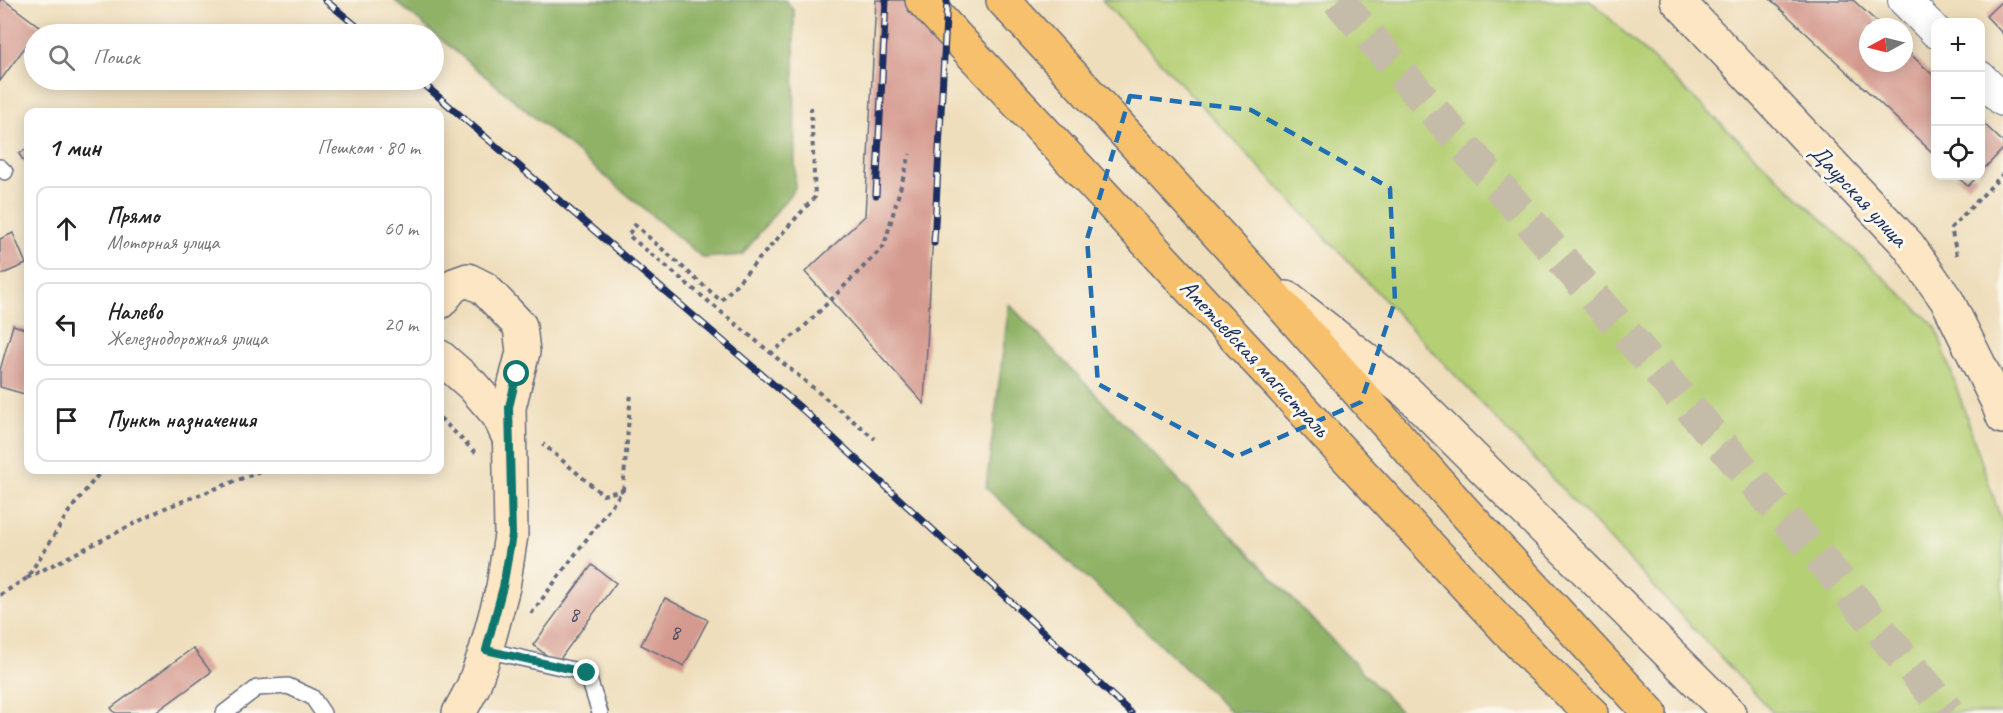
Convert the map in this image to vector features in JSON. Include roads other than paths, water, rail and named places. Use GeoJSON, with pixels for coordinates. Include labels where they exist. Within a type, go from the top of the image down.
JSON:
{"type":"FeatureCollection","features":[{"type":"Feature","properties":{"kind":"main road","name":"Аметьевская магистраль"},"geometry":{"type":"LineString","coordinates":[[922,0],[1527,651],[1591,713]]}},
{"type":"Feature","properties":{"kind":"main road"},"geometry":{"type":"LineString","coordinates":[[1003,0],[1251,270],[1461,508],[1650,713]]}},
{"type":"Feature","properties":{"kind":"street","name":"Даурская улица"},"geometry":{"type":"LineString","coordinates":[[1677,0],[1908,245],[1948,302],[2003,417]]}},
{"type":"Feature","properties":{"kind":"street"},"geometry":{"type":"LineString","coordinates":[[1904,0],[1931,28]]}},
{"type":"Feature","properties":{"kind":"street"},"geometry":{"type":"LineString","coordinates":[[1985,83],[2003,100]]}},
{"type":"Feature","properties":{"kind":"street"},"geometry":{"type":"LineString","coordinates":[[1251,270],[1408,393],[1729,713]]}},
{"type":"Feature","properties":{"kind":"street"},"geometry":{"type":"LineString","coordinates":[[444,297],[454,285],[468,280],[484,288],[520,326],[523,352],[509,407],[512,535],[494,652],[459,713]]}},
{"type":"Feature","properties":{"kind":"street"},"geometry":{"type":"LineString","coordinates":[[444,360],[472,385],[498,415],[509,438]]}},
{"type":"Feature","properties":{"kind":"lane"},"geometry":{"type":"LineString","coordinates":[[494,652],[587,673],[600,713]]}},
{"type":"Feature","properties":{"kind":"lane"},"geometry":{"type":"LineString","coordinates":[[224,713],[257,688],[288,686],[312,697],[323,713]]}},
{"type":"Feature","properties":{"kind":"tunnel"},"geometry":{"type":"LineString","coordinates":[[1338,0],[1830,570],[1949,713]]}},
{"type":"Feature","properties":{"kind":"railway"},"geometry":{"type":"LineString","coordinates":[[325,0],[354,24]]}},
{"type":"Feature","properties":{"kind":"railway"},"geometry":{"type":"LineString","coordinates":[[876,195],[886,0]]}},
{"type":"Feature","properties":{"kind":"railway"},"geometry":{"type":"LineString","coordinates":[[934,243],[947,0]]}},
{"type":"Feature","properties":{"kind":"railway"},"geometry":{"type":"LineString","coordinates":[[431,90],[802,409],[1131,713]]}}]}
